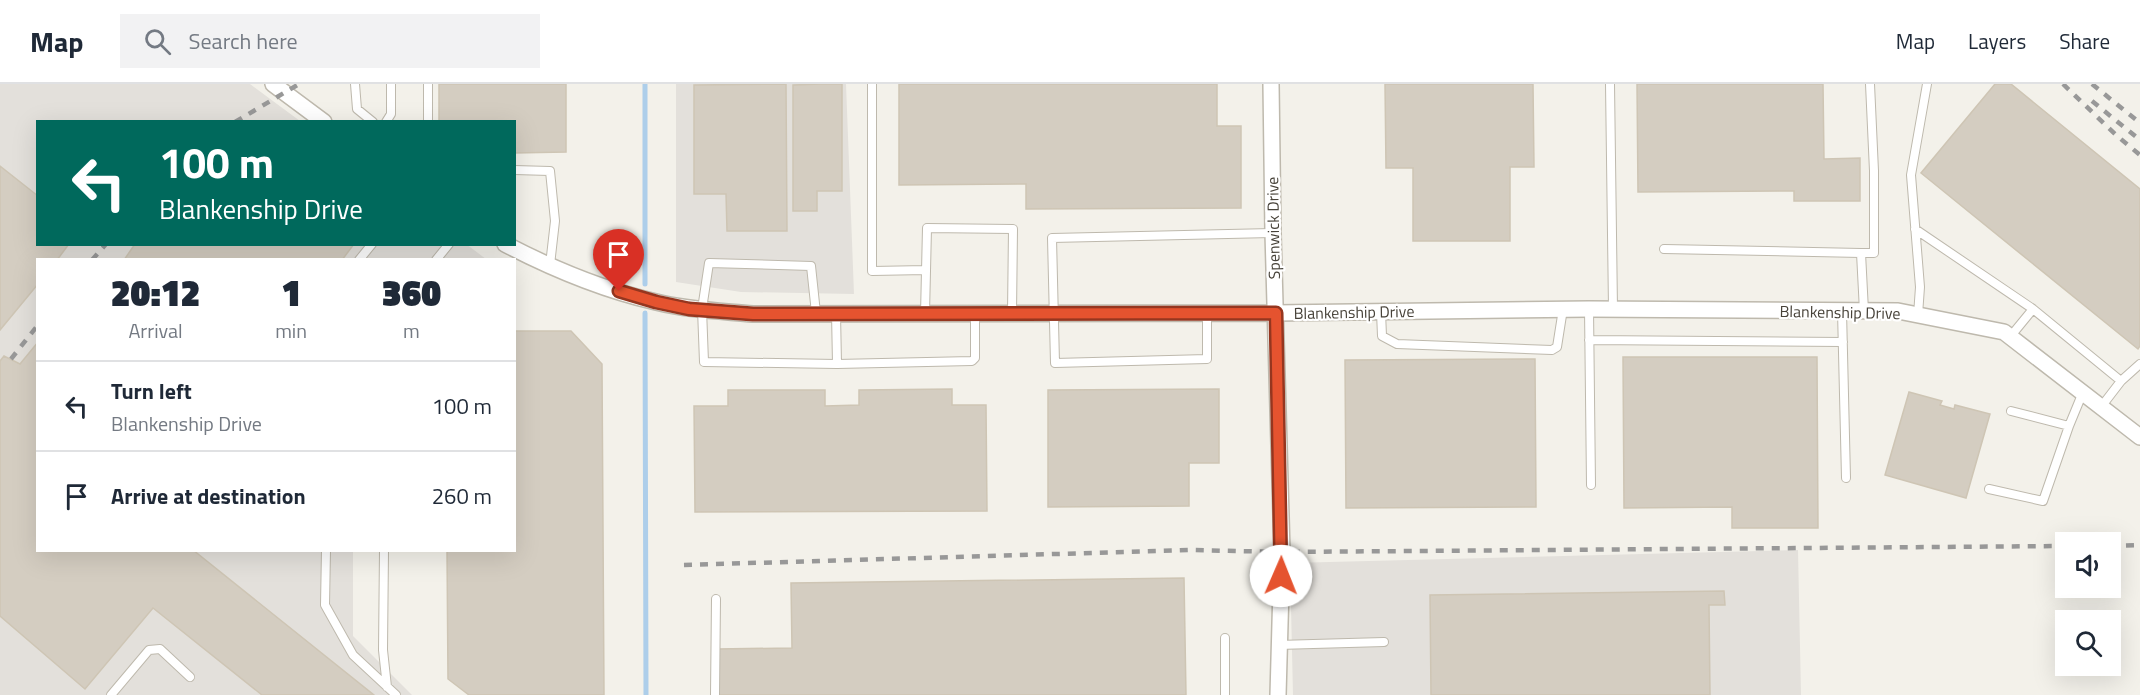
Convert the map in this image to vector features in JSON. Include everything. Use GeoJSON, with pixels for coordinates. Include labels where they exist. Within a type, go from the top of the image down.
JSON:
{"type":"FeatureCollection","features":[{"type":"Feature","properties":{"kind":"street"},"geometry":{"type":"LineString","coordinates":[[273,84],[321,120]]}},
{"type":"Feature","properties":{"kind":"street","name":"Spenwick Drive"},"geometry":{"type":"LineString","coordinates":[[1272,84],[1273,233],[1282,552],[1278,695]]}},
{"type":"Feature","properties":{"kind":"street","name":"Blankenship Drive"},"geometry":{"type":"LineString","coordinates":[[509,246],[583,280],[656,302],[753,314],[1276,313],[1563,309],[1899,311],[2004,332],[2140,437]]}},
{"type":"Feature","properties":{"kind":"lane"},"geometry":{"type":"LineString","coordinates":[[356,84],[357,109],[371,120]]}},
{"type":"Feature","properties":{"kind":"lane"},"geometry":{"type":"LineString","coordinates":[[387,120],[391,114],[391,84]]}},
{"type":"Feature","properties":{"kind":"lane"},"geometry":{"type":"LineString","coordinates":[[428,84],[428,120]]}},
{"type":"Feature","properties":{"kind":"lane"},"geometry":{"type":"LineString","coordinates":[[872,84],[872,271],[926,270]]}},
{"type":"Feature","properties":{"kind":"lane"},"geometry":{"type":"LineString","coordinates":[[1610,84],[1613,309]]}},
{"type":"Feature","properties":{"kind":"lane"},"geometry":{"type":"LineString","coordinates":[[1664,249],[1874,253],[1874,171],[1870,84]]}},
{"type":"Feature","properties":{"kind":"lane"},"geometry":{"type":"LineString","coordinates":[[1918,315],[1920,287],[1911,175],[1927,84]]}},
{"type":"Feature","properties":{"kind":"lane"},"geometry":{"type":"LineString","coordinates":[[516,170],[550,171],[555,221],[550,266]]}},
{"type":"Feature","properties":{"kind":"lane"},"geometry":{"type":"LineString","coordinates":[[925,314],[927,228],[1013,229],[1012,313]]}},
{"type":"Feature","properties":{"kind":"lane"},"geometry":{"type":"LineString","coordinates":[[1915,229],[2033,309],[2121,381]]}},
{"type":"Feature","properties":{"kind":"lane"},"geometry":{"type":"LineString","coordinates":[[1207,313],[1207,359],[1055,363],[1052,237],[1273,233]]}},
{"type":"Feature","properties":{"kind":"lane"},"geometry":{"type":"LineString","coordinates":[[361,258],[370,246]]}},
{"type":"Feature","properties":{"kind":"lane"},"geometry":{"type":"LineString","coordinates":[[438,258],[447,246]]}},
{"type":"Feature","properties":{"kind":"lane"},"geometry":{"type":"LineString","coordinates":[[1861,253],[1864,311]]}},
{"type":"Feature","properties":{"kind":"lane"},"geometry":{"type":"LineString","coordinates":[[816,313],[811,266],[709,263],[702,309],[703,360],[705,363],[837,364],[972,360],[975,358],[975,314]]}},
{"type":"Feature","properties":{"kind":"lane"},"geometry":{"type":"LineString","coordinates":[[1381,312],[1382,336],[1397,344],[1552,350],[1557,347],[1563,309]]}},
{"type":"Feature","properties":{"kind":"lane"},"geometry":{"type":"LineString","coordinates":[[1588,309],[1591,485]]}},
{"type":"Feature","properties":{"kind":"lane"},"geometry":{"type":"LineString","coordinates":[[2010,337],[2033,309]]}},
{"type":"Feature","properties":{"kind":"lane"},"geometry":{"type":"LineString","coordinates":[[1842,311],[1846,478]]}},
{"type":"Feature","properties":{"kind":"lane"},"geometry":{"type":"LineString","coordinates":[[836,313],[837,364]]}},
{"type":"Feature","properties":{"kind":"lane"},"geometry":{"type":"LineString","coordinates":[[1589,340],[1843,342]]}},
{"type":"Feature","properties":{"kind":"lane"},"geometry":{"type":"LineString","coordinates":[[2101,406],[2121,381],[2140,364]]}},
{"type":"Feature","properties":{"kind":"lane"},"geometry":{"type":"LineString","coordinates":[[1989,489],[2043,501],[2083,392]]}},
{"type":"Feature","properties":{"kind":"lane"},"geometry":{"type":"LineString","coordinates":[[2011,411],[2069,426]]}},
{"type":"Feature","properties":{"kind":"lane"},"geometry":{"type":"LineString","coordinates":[[326,552],[325,605],[353,655],[396,695]]}},
{"type":"Feature","properties":{"kind":"lane"},"geometry":{"type":"LineString","coordinates":[[384,552],[383,650],[387,687]]}},
{"type":"Feature","properties":{"kind":"lane"},"geometry":{"type":"LineString","coordinates":[[715,695],[716,599]]}},
{"type":"Feature","properties":{"kind":"lane"},"geometry":{"type":"LineString","coordinates":[[1225,638],[1225,695]]}},
{"type":"Feature","properties":{"kind":"lane"},"geometry":{"type":"LineString","coordinates":[[1278,645],[1384,642]]}},
{"type":"Feature","properties":{"kind":"lane"},"geometry":{"type":"LineString","coordinates":[[111,695],[149,650],[160,649],[190,677]]}},
{"type":"Feature","properties":{"kind":"shaded area"},"geometry":{"type":"Polygon","coordinates":[[[0,84],[250,84],[299,120],[36,120],[36,246],[469,246],[485,258],[36,258],[36,552],[353,552],[353,636],[412,695],[0,695],[0,84]]]}},
{"type":"Feature","properties":{"kind":"shaded area"},"geometry":{"type":"Polygon","coordinates":[[[676,84],[846,84],[854,294],[741,292],[676,282],[676,84]]]}},
{"type":"Feature","properties":{"kind":"shaded area"},"geometry":{"type":"Polygon","coordinates":[[[1798,550],[1801,695],[1293,695],[1290,563],[1798,550]]]}},
{"type":"Feature","properties":{"kind":"building"},"geometry":{"type":"Polygon","coordinates":[[[439,84],[566,84],[566,152],[516,153],[516,120],[439,120],[439,84]]]}},
{"type":"Feature","properties":{"kind":"building"},"geometry":{"type":"Polygon","coordinates":[[[786,84],[787,231],[727,231],[726,194],[694,194],[694,85],[786,84]]]}},
{"type":"Feature","properties":{"kind":"building"},"geometry":{"type":"Polygon","coordinates":[[[842,84],[842,191],[817,191],[817,211],[793,211],[793,85],[842,84]]]}},
{"type":"Feature","properties":{"kind":"building"},"geometry":{"type":"Polygon","coordinates":[[[899,84],[1217,84],[1217,126],[1241,126],[1241,208],[1026,209],[1026,184],[899,185],[899,84]]]}},
{"type":"Feature","properties":{"kind":"building"},"geometry":{"type":"Polygon","coordinates":[[[1385,84],[1533,84],[1534,167],[1510,167],[1510,241],[1413,241],[1413,168],[1386,168],[1385,84]]]}},
{"type":"Feature","properties":{"kind":"building"},"geometry":{"type":"Polygon","coordinates":[[[1637,84],[1823,84],[1824,159],[1860,158],[1860,201],[1794,201],[1794,191],[1638,192],[1637,84]]]}},
{"type":"Feature","properties":{"kind":"building"},"geometry":{"type":"Polygon","coordinates":[[[1995,84],[2011,84],[2140,189],[2140,346],[2138,349],[1921,173],[1995,84]]]}},
{"type":"Feature","properties":{"kind":"building"},"geometry":{"type":"Polygon","coordinates":[[[0,166],[36,194],[36,246],[68,246],[58,258],[36,258],[36,286],[0,330],[0,166]]]}},
{"type":"Feature","properties":{"kind":"building"},"geometry":{"type":"Polygon","coordinates":[[[134,246],[352,246],[344,258],[125,258],[134,246]]]}},
{"type":"Feature","properties":{"kind":"building"},"geometry":{"type":"Polygon","coordinates":[[[516,331],[571,331],[602,364],[604,695],[469,695],[448,679],[447,552],[516,552],[516,331]]]}},
{"type":"Feature","properties":{"kind":"building"},"geometry":{"type":"Polygon","coordinates":[[[36,344],[36,552],[195,552],[374,695],[262,695],[153,608],[85,689],[0,616],[0,361],[4,356],[20,364],[36,344]]]}},
{"type":"Feature","properties":{"kind":"building"},"geometry":{"type":"Polygon","coordinates":[[[1623,357],[1817,357],[1818,528],[1732,528],[1732,507],[1624,508],[1623,357]]]}},
{"type":"Feature","properties":{"kind":"building"},"geometry":{"type":"Polygon","coordinates":[[[1535,359],[1536,507],[1346,508],[1345,360],[1535,359]]]}},
{"type":"Feature","properties":{"kind":"building"},"geometry":{"type":"Polygon","coordinates":[[[952,389],[952,405],[986,405],[987,511],[695,512],[694,406],[728,406],[728,390],[825,390],[825,406],[859,405],[859,390],[952,389]]]}},
{"type":"Feature","properties":{"kind":"building"},"geometry":{"type":"Polygon","coordinates":[[[1219,389],[1219,463],[1189,463],[1189,506],[1048,507],[1048,390],[1219,389]]]}},
{"type":"Feature","properties":{"kind":"building"},"geometry":{"type":"Polygon","coordinates":[[[1909,392],[1942,401],[1940,405],[1954,409],[1955,405],[1990,414],[1966,498],[1885,475],[1909,392]]]}},
{"type":"Feature","properties":{"kind":"building"},"geometry":{"type":"Polygon","coordinates":[[[1184,578],[1186,695],[718,695],[717,649],[792,648],[791,583],[1184,578]]]}},
{"type":"Feature","properties":{"kind":"building"},"geometry":{"type":"Polygon","coordinates":[[[1724,591],[1725,605],[1709,605],[1710,695],[1431,695],[1430,595],[1724,591]]]}},
{"type":"Feature","properties":{"kind":"waterway"},"geometry":{"type":"LineString","coordinates":[[645,84],[645,284]]}},
{"type":"Feature","properties":{"kind":"waterway"},"geometry":{"type":"LineString","coordinates":[[645,313],[646,695]]}},
{"type":"Feature","properties":{"kind":"railway"},"geometry":{"type":"LineString","coordinates":[[238,120],[299,84]]}},
{"type":"Feature","properties":{"kind":"railway"},"geometry":{"type":"LineString","coordinates":[[2063,84],[2140,155]]}},
{"type":"Feature","properties":{"kind":"railway"},"geometry":{"type":"LineString","coordinates":[[2092,84],[2140,123]]}},
{"type":"Feature","properties":{"kind":"railway"},"geometry":{"type":"LineString","coordinates":[[2092,101],[2140,140]]}},
{"type":"Feature","properties":{"kind":"railway"},"geometry":{"type":"LineString","coordinates":[[94,258],[104,246]]}},
{"type":"Feature","properties":{"kind":"railway"},"geometry":{"type":"LineString","coordinates":[[11,359],[36,328]]}},
{"type":"Feature","properties":{"kind":"railway"},"geometry":{"type":"LineString","coordinates":[[2121,546],[2140,545]]}},
{"type":"Feature","properties":{"kind":"railway"},"geometry":{"type":"LineString","coordinates":[[684,565],[1191,550],[1282,552],[2055,546]]}},
{"type":"Feature","properties":{"kind":"route"},"geometry":{"type":"LineString","coordinates":[[619,291],[689,309],[753,314],[1276,313],[1281,576]]}}]}
